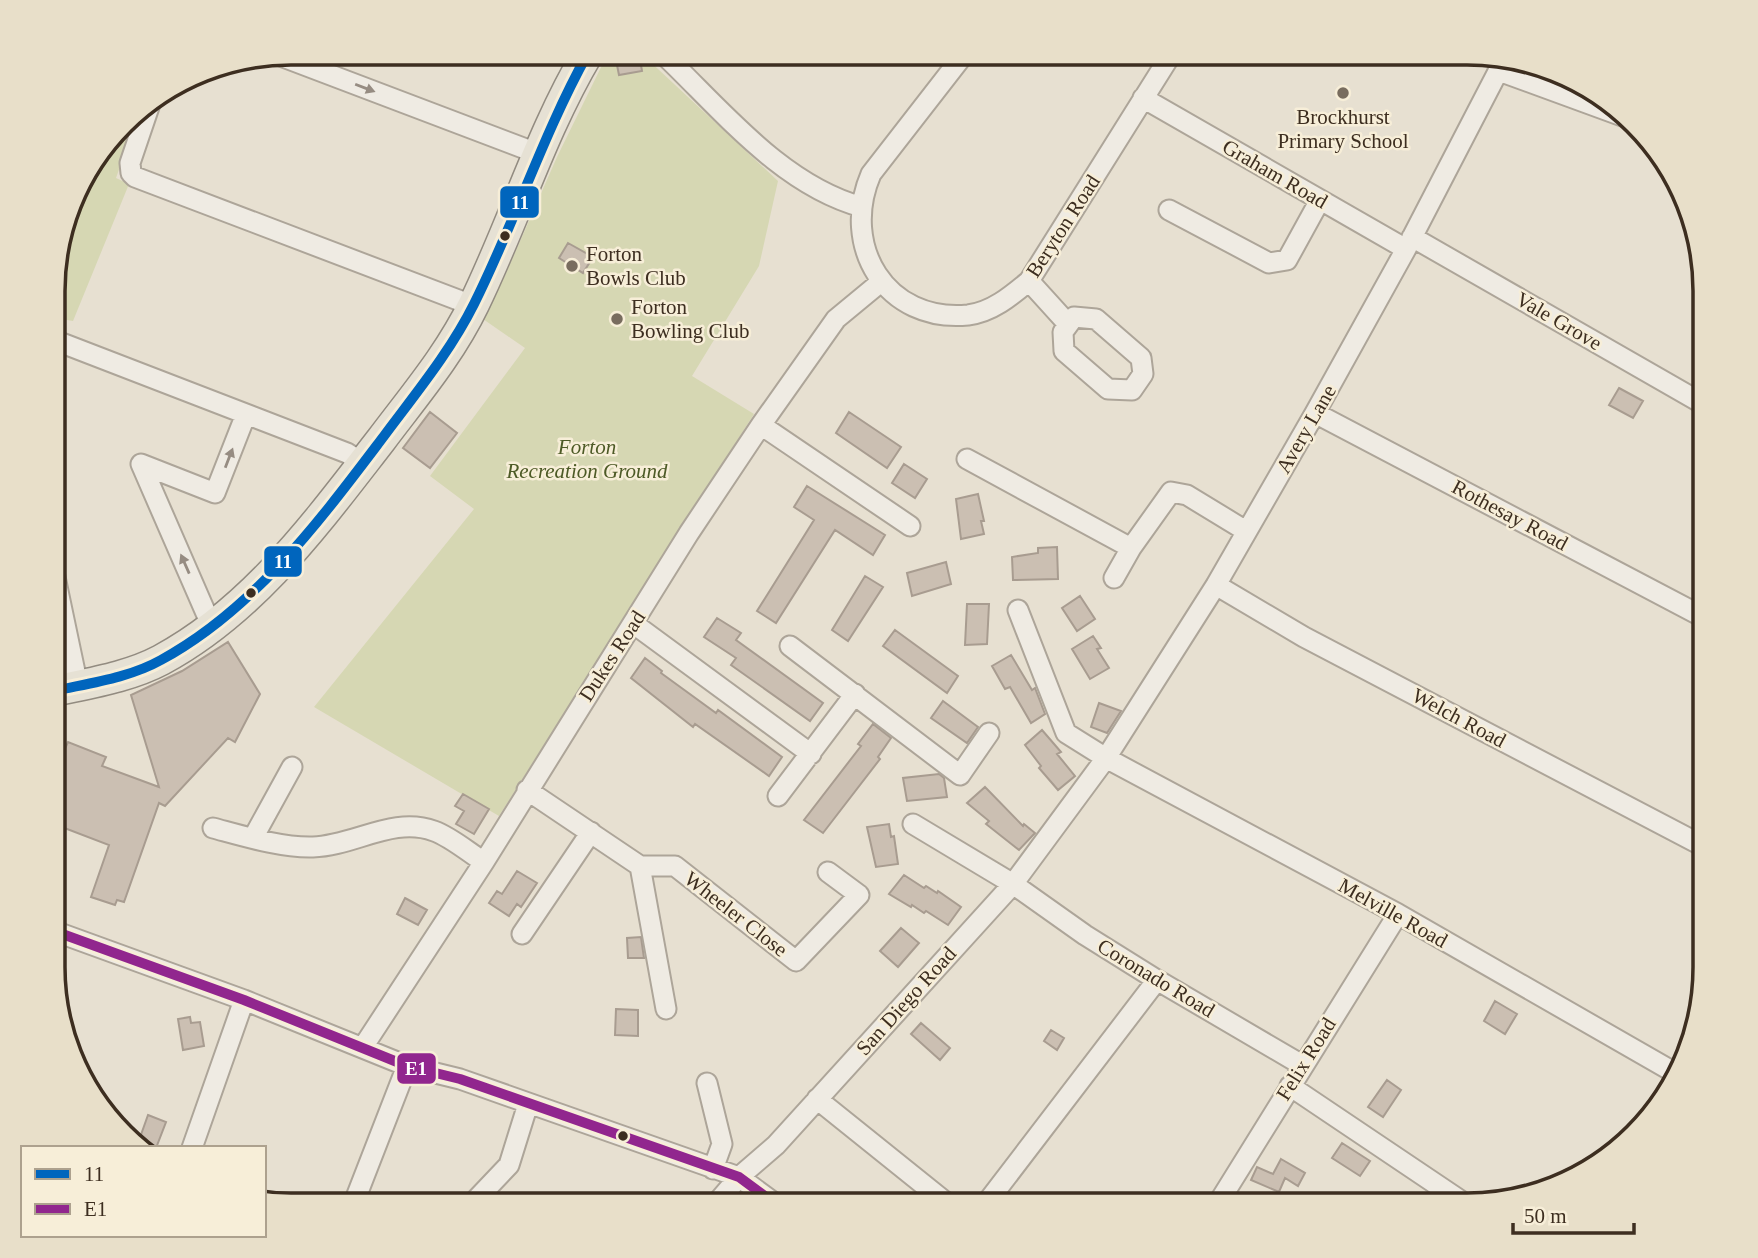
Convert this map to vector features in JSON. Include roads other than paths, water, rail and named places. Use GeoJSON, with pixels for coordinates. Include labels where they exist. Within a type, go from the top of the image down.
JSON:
{"type":"FeatureCollection","features":[{"type":"Feature","properties":{"kind":"main road"},"geometry":{"type":"LineString","coordinates":[[66,688],[153,664],[212,627],[237,607],[282,562],[438,366],[474,306],[539,154],[581,65]]}},
{"type":"Feature","properties":{"kind":"street"},"geometry":{"type":"LineString","coordinates":[[304,65],[539,154]]}},
{"type":"Feature","properties":{"kind":"street"},"geometry":{"type":"LineString","coordinates":[[674,65],[772,159],[814,189],[837,200],[862,207]]}},
{"type":"Feature","properties":{"kind":"street","name":"Beryton Road"},"geometry":{"type":"LineString","coordinates":[[956,65],[872,174],[865,189],[860,228],[863,245],[882,281],[897,296],[942,314],[970,315],[1000,304],[1029,281],[1164,65]]}},
{"type":"Feature","properties":{"kind":"street","name":"Avery Lane"},"geometry":{"type":"LineString","coordinates":[[1084,786],[1106,758],[1216,584],[1409,243],[1500,67]]}},
{"type":"Feature","properties":{"kind":"street"},"geometry":{"type":"LineString","coordinates":[[1515,70],[1592,103]]}},
{"type":"Feature","properties":{"kind":"street","name":"Graham Road"},"geometry":{"type":"LineString","coordinates":[[1143,98],[1321,200],[1409,243]]}},
{"type":"Feature","properties":{"kind":"street"},"geometry":{"type":"LineString","coordinates":[[145,119],[130,168],[131,173],[140,180],[474,306]]}},
{"type":"Feature","properties":{"kind":"street"},"geometry":{"type":"LineString","coordinates":[[1169,210],[1269,262],[1287,260],[1321,200]]}},
{"type":"Feature","properties":{"kind":"street","name":"Vale Grove"},"geometry":{"type":"LineString","coordinates":[[1409,243],[1693,398]]}},
{"type":"Feature","properties":{"kind":"street","name":"Dukes Road"},"geometry":{"type":"LineString","coordinates":[[363,1047],[484,862],[689,533],[761,425],[836,319],[882,281]]}},
{"type":"Feature","properties":{"kind":"street"},"geometry":{"type":"LineString","coordinates":[[1029,281],[1068,324]]}},
{"type":"Feature","properties":{"kind":"street"},"geometry":{"type":"LineString","coordinates":[[65,344],[347,453],[363,463]]}},
{"type":"Feature","properties":{"kind":"street","name":"Rothesay Road"},"geometry":{"type":"LineString","coordinates":[[1315,413],[1693,612]]}},
{"type":"Feature","properties":{"kind":"street"},"geometry":{"type":"LineString","coordinates":[[212,627],[141,464],[215,493],[246,414]]}},
{"type":"Feature","properties":{"kind":"street"},"geometry":{"type":"LineString","coordinates":[[761,425],[910,526]]}},
{"type":"Feature","properties":{"kind":"street"},"geometry":{"type":"LineString","coordinates":[[967,458],[1131,548]]}},
{"type":"Feature","properties":{"kind":"street"},"geometry":{"type":"LineString","coordinates":[[1115,578],[1131,548],[1171,492],[1187,495],[1246,531]]}},
{"type":"Feature","properties":{"kind":"street","name":"Welch Road"},"geometry":{"type":"LineString","coordinates":[[1216,584],[1304,637],[1693,841]]}},
{"type":"Feature","properties":{"kind":"street","name":"Melville Road"},"geometry":{"type":"LineString","coordinates":[[1018,610],[1066,733],[1106,758],[1398,914],[1668,1069]]}},
{"type":"Feature","properties":{"kind":"street"},"geometry":{"type":"LineString","coordinates":[[634,624],[811,754]]}},
{"type":"Feature","properties":{"kind":"street"},"geometry":{"type":"LineString","coordinates":[[790,646],[960,775],[989,733]]}},
{"type":"Feature","properties":{"kind":"street"},"geometry":{"type":"LineString","coordinates":[[778,796],[855,694]]}},
{"type":"Feature","properties":{"kind":"street"},"geometry":{"type":"LineString","coordinates":[[253,838],[292,767]]}},
{"type":"Feature","properties":{"kind":"street","name":"San Diego Road"},"geometry":{"type":"LineString","coordinates":[[725,1193],[739,1177],[776,1145],[1013,884],[1084,786]]}},
{"type":"Feature","properties":{"kind":"street"},"geometry":{"type":"LineString","coordinates":[[527,790],[640,866],[666,1009]]}},
{"type":"Feature","properties":{"kind":"street","name":"Coronado Road"},"geometry":{"type":"LineString","coordinates":[[913,824],[1013,884],[1085,935],[1157,980],[1303,1065]]}},
{"type":"Feature","properties":{"kind":"street"},"geometry":{"type":"LineString","coordinates":[[213,828],[253,838],[310,847],[337,845],[390,829],[413,826],[435,831],[484,862]]}},
{"type":"Feature","properties":{"kind":"street"},"geometry":{"type":"LineString","coordinates":[[522,934],[591,832]]}},
{"type":"Feature","properties":{"kind":"street","name":"Wheeler Close"},"geometry":{"type":"LineString","coordinates":[[640,866],[675,866],[796,961],[859,895],[828,872]]}},
{"type":"Feature","properties":{"kind":"street","name":"Felix Road"},"geometry":{"type":"LineString","coordinates":[[1224,1193],[1398,914]]}},
{"type":"Feature","properties":{"kind":"street"},"geometry":{"type":"LineString","coordinates":[[65,935],[244,1000],[407,1066],[460,1079],[739,1177],[761,1193]]}},
{"type":"Feature","properties":{"kind":"street"},"geometry":{"type":"LineString","coordinates":[[994,1193],[1157,980]]}},
{"type":"Feature","properties":{"kind":"street"},"geometry":{"type":"LineString","coordinates":[[193,1146],[244,1000]]}},
{"type":"Feature","properties":{"kind":"street"},"geometry":{"type":"LineString","coordinates":[[358,1193],[407,1066]]}},
{"type":"Feature","properties":{"kind":"street"},"geometry":{"type":"LineString","coordinates":[[707,1083],[722,1144],[713,1169]]}},
{"type":"Feature","properties":{"kind":"street"},"geometry":{"type":"LineString","coordinates":[[1290,1086],[1448,1193]]}},
{"type":"Feature","properties":{"kind":"street"},"geometry":{"type":"LineString","coordinates":[[817,1099],[934,1193]]}},
{"type":"Feature","properties":{"kind":"street"},"geometry":{"type":"LineString","coordinates":[[482,1193],[509,1165],[528,1104]]}},
{"type":"Feature","properties":{"kind":"place","name":"Brockhurst Primary School"},"geometry":{"type":"Point","coordinates":[1343,93]}},
{"type":"Feature","properties":{"kind":"place","name":"Forton Bowls Club"},"geometry":{"type":"Point","coordinates":[572,266]}},
{"type":"Feature","properties":{"kind":"place","name":"Forton Bowling Club"},"geometry":{"type":"Point","coordinates":[617,319]}},
{"type":"Feature","properties":{"kind":"park label","name":"Forton Recreation Ground"},"geometry":{"type":"Point","coordinates":[587,459]}}]}
